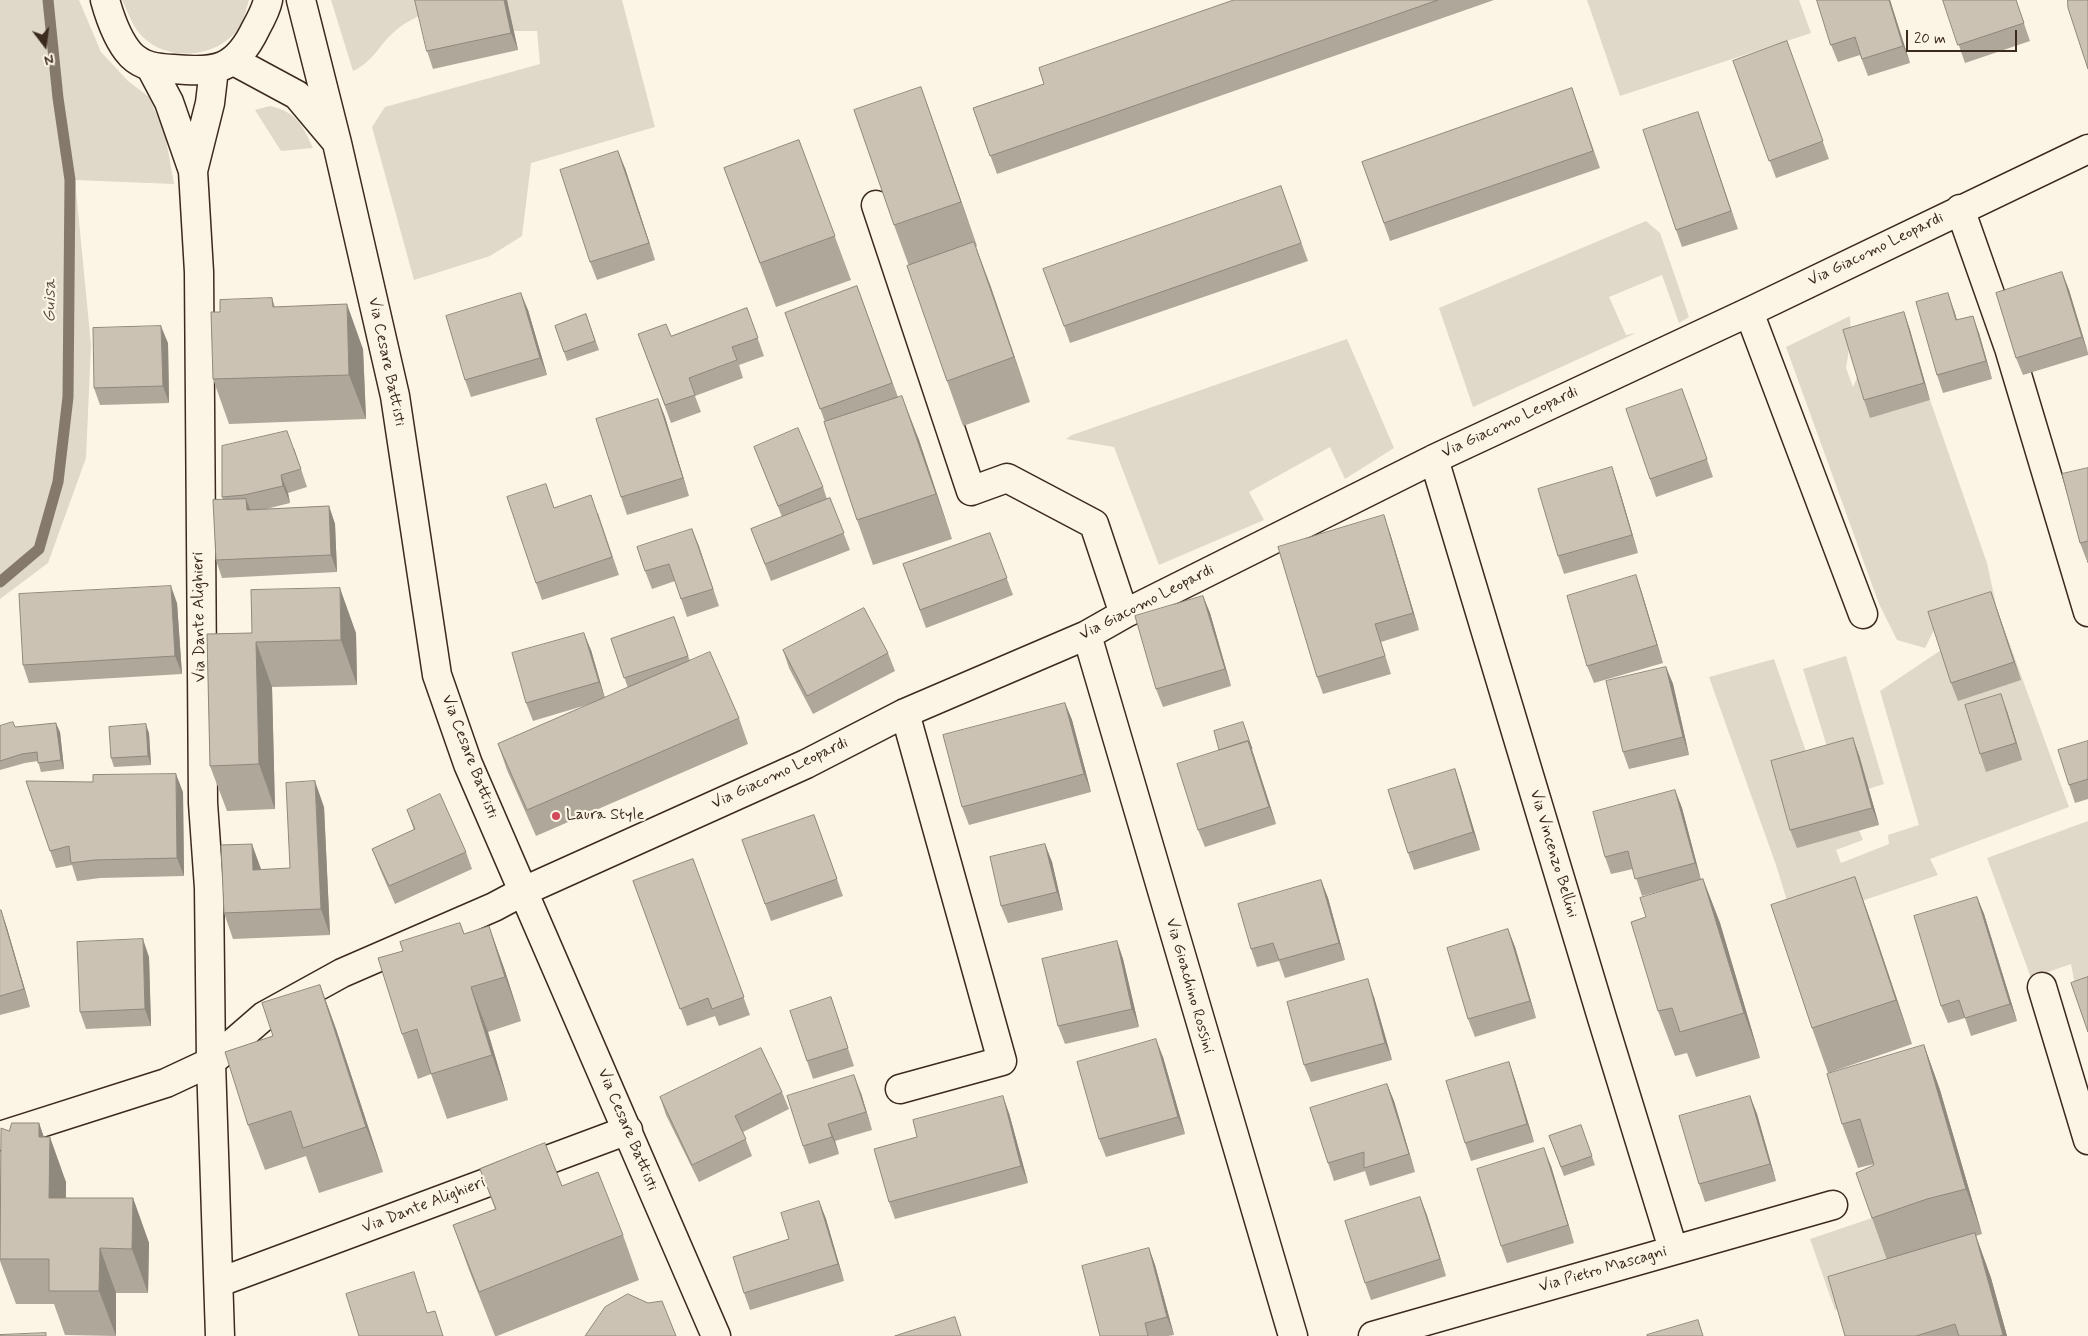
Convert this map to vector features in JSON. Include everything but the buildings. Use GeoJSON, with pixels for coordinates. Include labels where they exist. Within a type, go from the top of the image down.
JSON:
{"type":"FeatureCollection","features":[{"type":"Feature","properties":{"kind":"street"},"geometry":{"type":"LineString","coordinates":[[105,0],[117,32],[131,55],[151,68],[202,72],[224,65],[252,38],[268,0]]}},
{"type":"Feature","properties":{"kind":"street","name":"Via Cesare Battisti"},"geometry":{"type":"LineString","coordinates":[[302,0],[338,143],[395,396],[437,675],[468,764],[716,1336]]}},
{"type":"Feature","properties":{"kind":"street","name":"Via Dante Alighieri"},"geometry":{"type":"LineString","coordinates":[[220,1336],[220,1282],[211,1062],[209,888],[203,803],[199,272],[194,171],[210,103],[224,65]]}},
{"type":"Feature","properties":{"kind":"street","name":"Via Cesare Battisti"},"geometry":{"type":"LineString","coordinates":[[224,65],[297,95],[338,143]]}},
{"type":"Feature","properties":{"kind":"street","name":"Via Dante Alighieri"},"geometry":{"type":"LineString","coordinates":[[151,68],[168,102],[194,171]]}},
{"type":"Feature","properties":{"kind":"street","name":"Via Giacomo Leopardi"},"geometry":{"type":"LineString","coordinates":[[211,1062],[264,1016],[342,973],[494,907],[524,891],[806,764],[905,713],[1087,635],[1124,614],[1434,459],[1749,312],[2088,149]]}},
{"type":"Feature","properties":{"kind":"street"},"geometry":{"type":"LineString","coordinates":[[876,205],[971,491],[1007,478],[1094,524],[1124,614]]}},
{"type":"Feature","properties":{"kind":"street"},"geometry":{"type":"LineString","coordinates":[[1960,209],[2008,348],[2088,612]]}},
{"type":"Feature","properties":{"kind":"street"},"geometry":{"type":"LineString","coordinates":[[1749,312],[1863,614]]}},
{"type":"Feature","properties":{"kind":"street","name":"Via Vincenzo Bellini"},"geometry":{"type":"LineString","coordinates":[[1434,459],[1596,999],[1674,1249]]}},
{"type":"Feature","properties":{"kind":"street","name":"Via Gioachino Rossini"},"geometry":{"type":"LineString","coordinates":[[1087,635],[1293,1336]]}},
{"type":"Feature","properties":{"kind":"street"},"geometry":{"type":"LineString","coordinates":[[900,1089],[1002,1061],[905,713]]}},
{"type":"Feature","properties":{"kind":"street"},"geometry":{"type":"LineString","coordinates":[[2042,987],[2088,1140]]}},
{"type":"Feature","properties":{"kind":"street"},"geometry":{"type":"LineString","coordinates":[[0,1136],[166,1083],[211,1062]]}},
{"type":"Feature","properties":{"kind":"street","name":"Via Dante Alighieri"},"geometry":{"type":"LineString","coordinates":[[220,1282],[628,1130]]}},
{"type":"Feature","properties":{"kind":"street","name":"Via Pietro Mascagni"},"geometry":{"type":"LineString","coordinates":[[1373,1336],[1833,1205]]}},
{"type":"Feature","properties":{"kind":"shaded area"},"geometry":{"type":"Polygon","coordinates":[[[0,0],[79,0],[101,52],[128,81],[149,97],[165,134],[174,184],[75,180],[91,345],[86,458],[48,563],[0,599],[0,0]]]}},
{"type":"Feature","properties":{"kind":"shaded area"},"geometry":{"type":"Polygon","coordinates":[[[122,0],[249,0],[240,26],[219,46],[207,51],[181,53],[168,51],[145,39],[134,26],[122,0]]]}},
{"type":"Feature","properties":{"kind":"shaded area"},"geometry":{"type":"Polygon","coordinates":[[[331,0],[418,0],[421,15],[397,29],[370,59],[360,68],[353,71],[331,0]]]}},
{"type":"Feature","properties":{"kind":"shaded area"},"geometry":{"type":"Polygon","coordinates":[[[507,0],[622,0],[655,127],[531,163],[522,236],[490,256],[414,280],[372,127],[385,107],[540,64],[537,31],[514,31],[507,0]]]}},
{"type":"Feature","properties":{"kind":"shaded area"},"geometry":{"type":"Polygon","coordinates":[[[1587,0],[1799,0],[1811,33],[1620,96],[1587,0]]]}},
{"type":"Feature","properties":{"kind":"shaded area"},"geometry":{"type":"Polygon","coordinates":[[[270,106],[286,112],[297,120],[313,148],[281,151],[255,110],[270,106]]]}},
{"type":"Feature","properties":{"kind":"shaded area"},"geometry":{"type":"Polygon","coordinates":[[[1646,221],[1660,233],[1689,317],[1679,323],[1662,275],[1609,297],[1626,335],[1636,333],[1473,407],[1439,308],[1646,221]]]}},
{"type":"Feature","properties":{"kind":"shaded area"},"geometry":{"type":"Polygon","coordinates":[[[1850,316],[1851,337],[1846,368],[1853,387],[1858,375],[1930,400],[1987,563],[1997,609],[2069,807],[1930,859],[1938,875],[1794,924],[1777,868],[1709,677],[1774,659],[1812,769],[1859,830],[1863,840],[1836,850],[1841,863],[1889,844],[1888,835],[1919,825],[1880,691],[1941,650],[1934,630],[1925,648],[1897,640],[1879,604],[1786,347],[1850,316]]]}},
{"type":"Feature","properties":{"kind":"shaded area"},"geometry":{"type":"Polygon","coordinates":[[[1347,339],[1394,448],[1345,479],[1330,447],[1249,492],[1264,520],[1159,565],[1114,447],[1066,439],[1072,435],[1347,339]]]}},
{"type":"Feature","properties":{"kind":"shaded area"},"geometry":{"type":"Polygon","coordinates":[[[1846,656],[1884,784],[1868,789],[1832,763],[1803,669],[1846,656]]]}},
{"type":"Feature","properties":{"kind":"shaded area"},"geometry":{"type":"Polygon","coordinates":[[[2088,821],[2088,997],[2078,1001],[2071,964],[2031,978],[1987,858],[2088,821]]]}},
{"type":"Feature","properties":{"kind":"shaded area"},"geometry":{"type":"Polygon","coordinates":[[[1872,1218],[1952,1270],[1835,1310],[1810,1239],[1872,1218]]]}},
{"type":"Feature","properties":{"kind":"waterway","name":"Guisa"},"geometry":{"type":"LineString","coordinates":[[0,582],[39,549],[58,482],[68,397],[70,180],[58,98],[48,0]]}},
{"type":"Feature","properties":{"kind":"place","name":"Laura Style"},"geometry":{"type":"Point","coordinates":[556,816]}}]}
